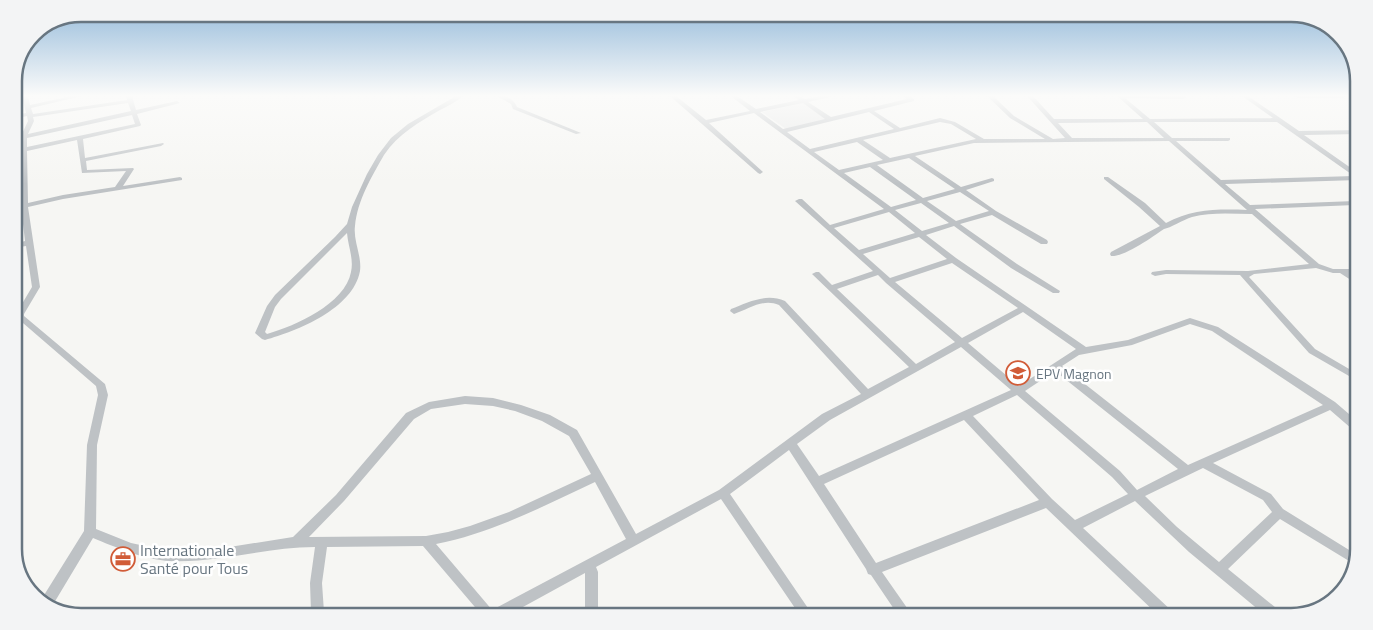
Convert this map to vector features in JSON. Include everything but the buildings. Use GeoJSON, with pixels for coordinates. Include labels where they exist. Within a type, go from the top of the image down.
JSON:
{"type":"FeatureCollection","features":[{"type":"Feature","properties":{"kind":"street"},"geometry":{"type":"LineString","coordinates":[[23,309],[36,287],[25,221],[24,136],[26,125]]}},
{"type":"Feature","properties":{"kind":"street"},"geometry":{"type":"LineString","coordinates":[[24,136],[73,125]]}},
{"type":"Feature","properties":{"kind":"street"},"geometry":{"type":"LineString","coordinates":[[24,150],[136,125]]}},
{"type":"Feature","properties":{"kind":"street"},"geometry":{"type":"LineString","coordinates":[[351,224],[356,269],[354,277],[342,298],[321,312],[276,334],[265,337],[260,333],[271,306],[351,224],[362,194],[386,147],[409,125]]}},
{"type":"Feature","properties":{"kind":"street"},"geometry":{"type":"LineString","coordinates":[[559,125],[578,133]]}},
{"type":"Feature","properties":{"kind":"street"},"geometry":{"type":"LineString","coordinates":[[710,125],[760,172]]}},
{"type":"Feature","properties":{"kind":"street"},"geometry":{"type":"LineString","coordinates":[[775,125],[889,209],[954,260],[1084,350]]}},
{"type":"Feature","properties":{"kind":"street"},"geometry":{"type":"LineString","coordinates":[[782,131],[807,125]]}},
{"type":"Feature","properties":{"kind":"street"},"geometry":{"type":"LineString","coordinates":[[893,125],[900,130]]}},
{"type":"Feature","properties":{"kind":"street"},"geometry":{"type":"LineString","coordinates":[[809,151],[924,125]]}},
{"type":"Feature","properties":{"kind":"street"},"geometry":{"type":"LineString","coordinates":[[955,125],[983,141]]}},
{"type":"Feature","properties":{"kind":"street"},"geometry":{"type":"LineString","coordinates":[[1026,125],[1053,140]]}},
{"type":"Feature","properties":{"kind":"street"},"geometry":{"type":"LineString","coordinates":[[1059,125],[1071,140]]}},
{"type":"Feature","properties":{"kind":"street"},"geometry":{"type":"LineString","coordinates":[[1153,125],[1316,266]]}},
{"type":"Feature","properties":{"kind":"street"},"geometry":{"type":"LineString","coordinates":[[1285,125],[1350,171]]}},
{"type":"Feature","properties":{"kind":"street"},"geometry":{"type":"LineString","coordinates":[[1296,133],[1350,132]]}},
{"type":"Feature","properties":{"kind":"street"},"geometry":{"type":"LineString","coordinates":[[80,138],[84,172],[131,169],[117,189]]}},
{"type":"Feature","properties":{"kind":"street"},"geometry":{"type":"LineString","coordinates":[[838,172],[960,142],[1228,139]]}},
{"type":"Feature","properties":{"kind":"street"},"geometry":{"type":"LineString","coordinates":[[859,140],[888,160]]}},
{"type":"Feature","properties":{"kind":"street"},"geometry":{"type":"LineString","coordinates":[[83,160],[161,144]]}},
{"type":"Feature","properties":{"kind":"street"},"geometry":{"type":"LineString","coordinates":[[909,155],[993,212],[1044,242]]}},
{"type":"Feature","properties":{"kind":"street"},"geometry":{"type":"LineString","coordinates":[[871,164],[1022,271],[1056,290]]}},
{"type":"Feature","properties":{"kind":"street"},"geometry":{"type":"LineString","coordinates":[[1219,182],[1350,177]]}},
{"type":"Feature","properties":{"kind":"street"},"geometry":{"type":"LineString","coordinates":[[1106,178],[1142,205],[1166,227]]}},
{"type":"Feature","properties":{"kind":"street"},"geometry":{"type":"LineString","coordinates":[[24,204],[180,179]]}},
{"type":"Feature","properties":{"kind":"street"},"geometry":{"type":"LineString","coordinates":[[830,227],[959,188],[992,180]]}},
{"type":"Feature","properties":{"kind":"street"},"geometry":{"type":"LineString","coordinates":[[799,201],[889,281],[1116,474],[1136,496],[1202,557],[1266,608]]}},
{"type":"Feature","properties":{"kind":"street"},"geometry":{"type":"LineString","coordinates":[[1114,254],[1134,247],[1166,227],[1200,213],[1350,203]]}},
{"type":"Feature","properties":{"kind":"street"},"geometry":{"type":"LineString","coordinates":[[858,253],[993,212]]}},
{"type":"Feature","properties":{"kind":"street"},"geometry":{"type":"LineString","coordinates":[[23,244],[29,243]]}},
{"type":"Feature","properties":{"kind":"street"},"geometry":{"type":"LineString","coordinates":[[889,281],[954,260]]}},
{"type":"Feature","properties":{"kind":"street"},"geometry":{"type":"LineString","coordinates":[[1155,274],[1166,272],[1248,273],[1316,266],[1343,272],[1350,272]]}},
{"type":"Feature","properties":{"kind":"street"},"geometry":{"type":"LineString","coordinates":[[831,288],[880,272]]}},
{"type":"Feature","properties":{"kind":"street"},"geometry":{"type":"LineString","coordinates":[[1343,272],[1350,277]]}},
{"type":"Feature","properties":{"kind":"street"},"geometry":{"type":"LineString","coordinates":[[1248,273],[1244,276],[1312,350],[1350,373]]}},
{"type":"Feature","properties":{"kind":"street"},"geometry":{"type":"LineString","coordinates":[[816,274],[915,368]]}},
{"type":"Feature","properties":{"kind":"street"},"geometry":{"type":"LineString","coordinates":[[734,311],[764,300],[775,299],[782,303],[867,394]]}},
{"type":"Feature","properties":{"kind":"street"},"geometry":{"type":"LineString","coordinates":[[509,608],[724,493],[826,417],[1023,309]]}},
{"type":"Feature","properties":{"kind":"street"},"geometry":{"type":"LineString","coordinates":[[23,320],[100,384],[103,395],[92,445],[90,532],[50,598]]}},
{"type":"Feature","properties":{"kind":"street"},"geometry":{"type":"LineString","coordinates":[[817,482],[1018,391],[1055,366],[1084,350],[1130,343],[1190,321],[1215,329],[1330,405],[1350,421]]}},
{"type":"Feature","properties":{"kind":"street"},"geometry":{"type":"LineString","coordinates":[[1055,366],[1187,470]]}},
{"type":"Feature","properties":{"kind":"street"},"geometry":{"type":"LineString","coordinates":[[296,542],[340,498],[410,416],[429,406],[465,400],[493,402],[546,418],[573,433],[596,477],[634,541]]}},
{"type":"Feature","properties":{"kind":"street"},"geometry":{"type":"LineString","coordinates":[[1073,527],[1187,470],[1205,464],[1330,405]]}},
{"type":"Feature","properties":{"kind":"street"},"geometry":{"type":"LineString","coordinates":[[966,415],[1073,527],[1159,608]]}},
{"type":"Feature","properties":{"kind":"street"},"geometry":{"type":"LineString","coordinates":[[790,442],[872,570],[901,608]]}},
{"type":"Feature","properties":{"kind":"street"},"geometry":{"type":"LineString","coordinates":[[1205,464],[1267,497],[1279,512],[1349,556]]}},
{"type":"Feature","properties":{"kind":"street"},"geometry":{"type":"LineString","coordinates":[[90,532],[130,548],[168,556],[217,554],[296,542],[321,544],[426,541],[450,538],[478,528],[596,477]]}},
{"type":"Feature","properties":{"kind":"street"},"geometry":{"type":"LineString","coordinates":[[724,493],[802,608]]}},
{"type":"Feature","properties":{"kind":"street"},"geometry":{"type":"LineString","coordinates":[[872,570],[1048,502]]}},
{"type":"Feature","properties":{"kind":"street"},"geometry":{"type":"LineString","coordinates":[[1219,570],[1279,512]]}},
{"type":"Feature","properties":{"kind":"street"},"geometry":{"type":"LineString","coordinates":[[426,541],[484,608]]}},
{"type":"Feature","properties":{"kind":"street"},"geometry":{"type":"LineString","coordinates":[[317,608],[316,582],[321,544]]}},
{"type":"Feature","properties":{"kind":"street"},"geometry":{"type":"LineString","coordinates":[[587,565],[592,572],[592,608]]}},
{"type":"Feature","properties":{"kind":"shaded area"},"geometry":{"type":"Polygon","coordinates":[[[781,125],[801,125],[786,129],[781,125]]]}},
{"type":"Feature","properties":{"kind":"place","name":"EPV Magnon"},"geometry":{"type":"Point","coordinates":[1018,373]}},
{"type":"Feature","properties":{"kind":"place","name":"Internationale Santé pour Tous"},"geometry":{"type":"Point","coordinates":[123,559]}}]}
